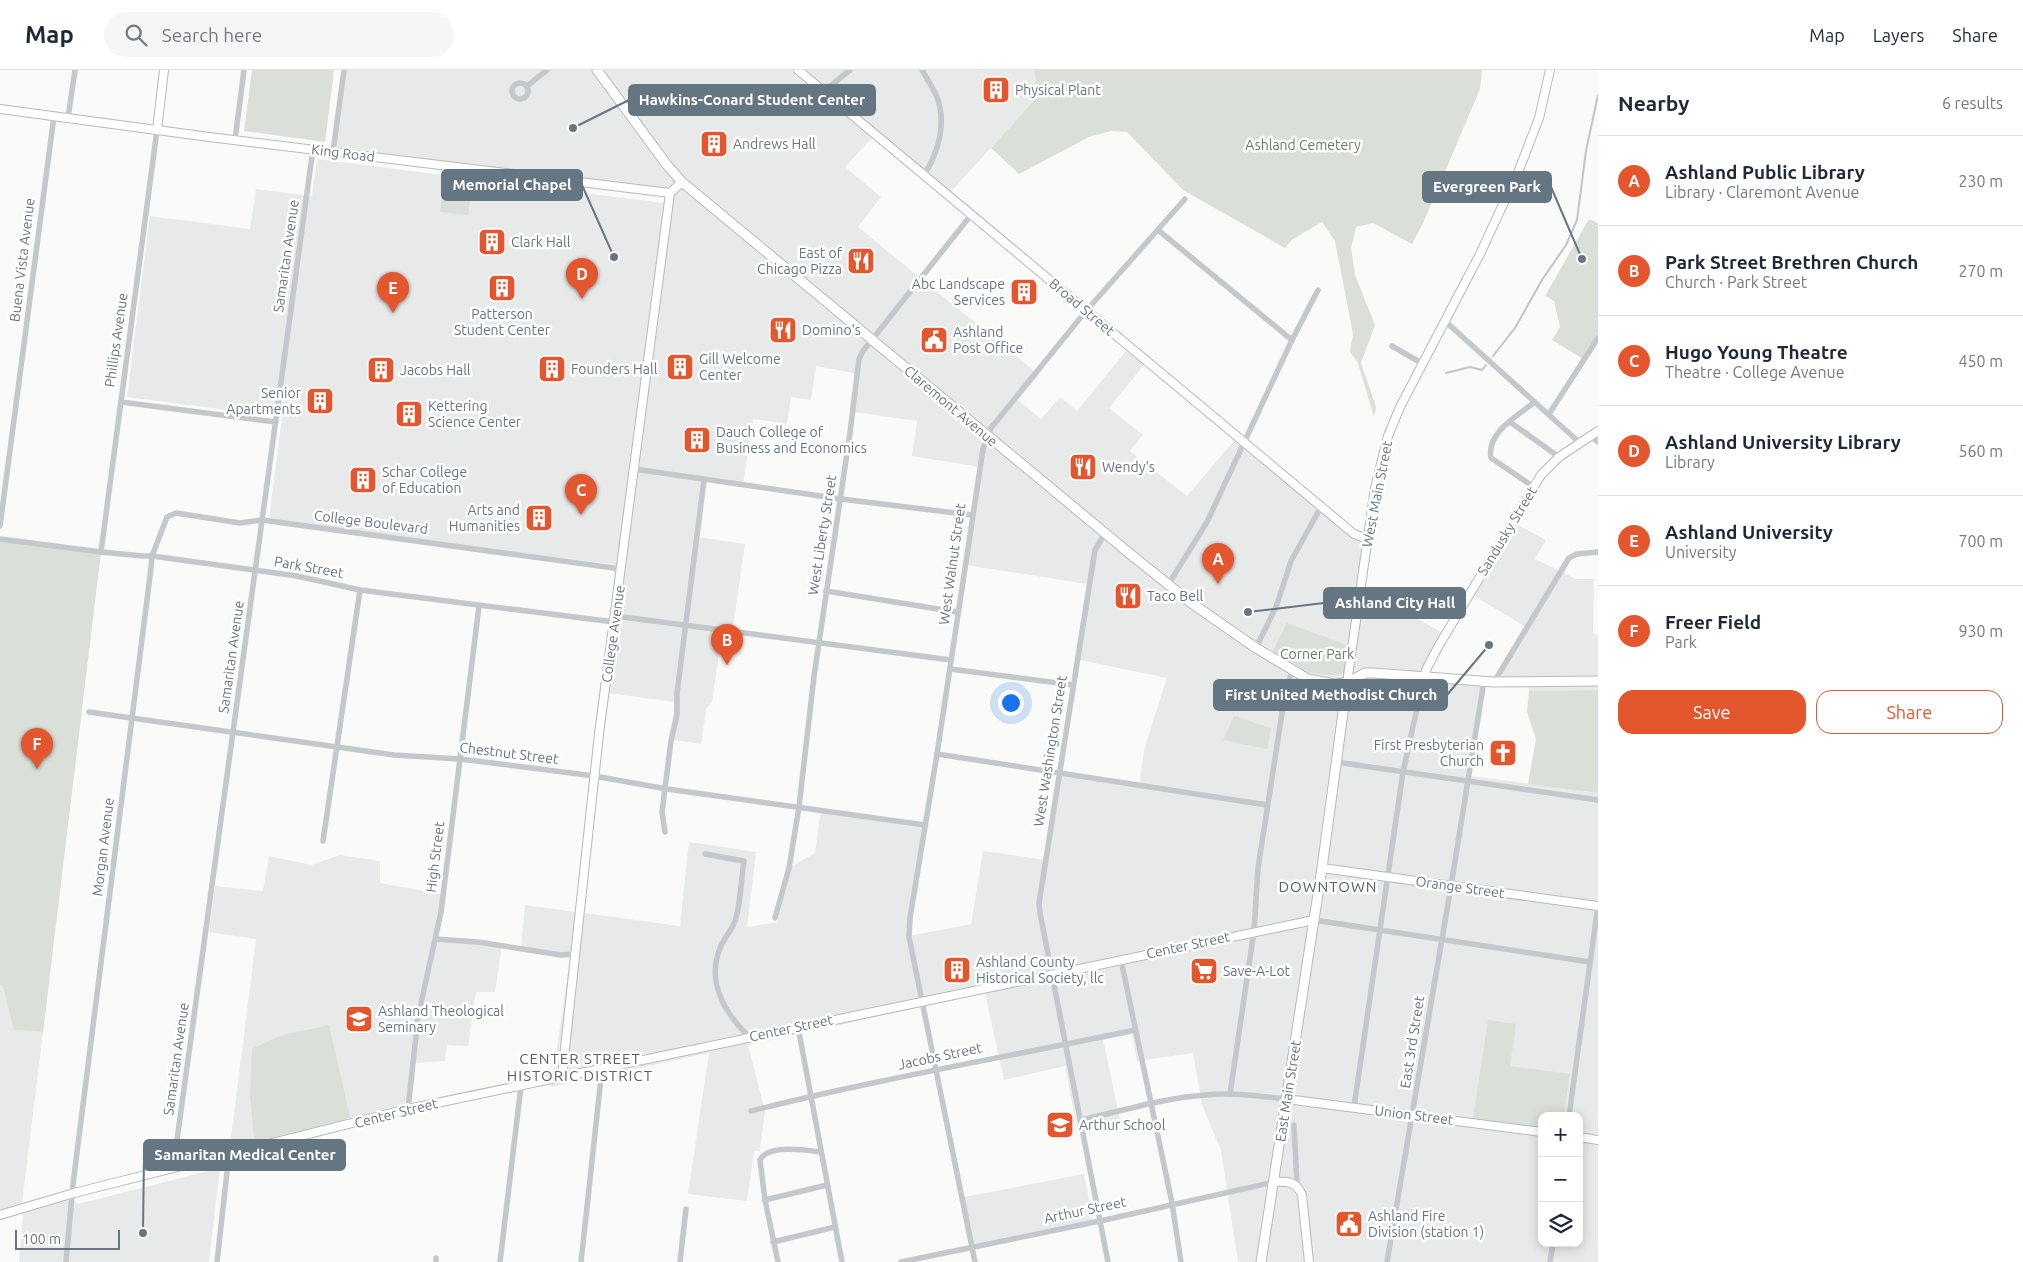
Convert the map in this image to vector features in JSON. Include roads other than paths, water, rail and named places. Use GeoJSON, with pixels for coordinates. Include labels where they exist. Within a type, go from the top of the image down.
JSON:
{"type":"FeatureCollection","features":[{"type":"Feature","properties":{"kind":"main road","name":"Claremont Avenue"},"geometry":{"type":"LineString","coordinates":[[597,70],[667,165],[682,182],[1105,534],[1168,585],[1256,648],[1292,670],[1316,681],[1334,684],[1347,683]]}},
{"type":"Feature","properties":{"kind":"main road"},"geometry":{"type":"LineString","coordinates":[[1347,683],[1365,673],[1494,682],[1598,681]]}},
{"type":"Feature","properties":{"kind":"main road","name":"West Main Street"},"geometry":{"type":"LineString","coordinates":[[1314,920],[1347,683]]}},
{"type":"Feature","properties":{"kind":"main road","name":"East Main Street"},"geometry":{"type":"LineString","coordinates":[[1261,1262],[1314,920]]}},
{"type":"Feature","properties":{"kind":"street"},"geometry":{"type":"LineString","coordinates":[[68,118],[75,70]]}},
{"type":"Feature","properties":{"kind":"street"},"geometry":{"type":"LineString","coordinates":[[157,130],[164,70]]}},
{"type":"Feature","properties":{"kind":"street"},"geometry":{"type":"LineString","coordinates":[[235,140],[244,70]]}},
{"type":"Feature","properties":{"kind":"street"},"geometry":{"type":"LineString","coordinates":[[333,152],[344,70]]}},
{"type":"Feature","properties":{"kind":"street"},"geometry":{"type":"LineString","coordinates":[[527,86],[547,70]]}},
{"type":"Feature","properties":{"kind":"street","name":"Broad Street"},"geometry":{"type":"LineString","coordinates":[[798,70],[1321,507],[1354,534],[1368,538]]}},
{"type":"Feature","properties":{"kind":"street"},"geometry":{"type":"LineString","coordinates":[[823,92],[850,70]]}},
{"type":"Feature","properties":{"kind":"street"},"geometry":{"type":"LineString","coordinates":[[922,70],[937,98],[940,119],[938,145],[933,161],[924,175]]}},
{"type":"Feature","properties":{"kind":"street","name":"West Main Street"},"geometry":{"type":"LineString","coordinates":[[1347,683],[1378,472],[1388,436],[1400,407],[1484,246],[1519,170],[1539,118],[1550,70]]}},
{"type":"Feature","properties":{"kind":"street","name":"King Road"},"geometry":{"type":"LineString","coordinates":[[0,109],[235,140],[670,193]]}},
{"type":"Feature","properties":{"kind":"street","name":"Buena Vista Avenue"},"geometry":{"type":"LineString","coordinates":[[0,526],[54,116]]}},
{"type":"Feature","properties":{"kind":"street","name":"Phillips Avenue"},"geometry":{"type":"LineString","coordinates":[[101,552],[157,130]]}},
{"type":"Feature","properties":{"kind":"street","name":"Samaritan Avenue"},"geometry":{"type":"LineString","coordinates":[[173,1168],[313,149]]}},
{"type":"Feature","properties":{"kind":"street"},"geometry":{"type":"LineString","coordinates":[[670,193],[682,182]]}},
{"type":"Feature","properties":{"kind":"street","name":"College Avenue"},"geometry":{"type":"LineString","coordinates":[[562,1076],[594,776],[670,193]]}},
{"type":"Feature","properties":{"kind":"street","name":"West Walnut Street"},"geometry":{"type":"LineString","coordinates":[[975,1262],[909,937],[910,918],[938,754],[979,466],[991,428],[1086,311],[1185,199]]}},
{"type":"Feature","properties":{"kind":"street","name":"West Liberty Street"},"geometry":{"type":"LineString","coordinates":[[775,918],[789,868],[799,807],[819,643],[841,499],[859,359],[863,351],[971,215]]}},
{"type":"Feature","properties":{"kind":"street"},"geometry":{"type":"LineString","coordinates":[[1158,230],[1292,340]]}},
{"type":"Feature","properties":{"kind":"street"},"geometry":{"type":"LineString","coordinates":[[1168,585],[1207,522],[1292,340],[1318,290]]}},
{"type":"Feature","properties":{"kind":"street"},"geometry":{"type":"LineString","coordinates":[[1445,321],[1580,443]]}},
{"type":"Feature","properties":{"kind":"street"},"geometry":{"type":"LineString","coordinates":[[1549,414],[1598,338]]}},
{"type":"Feature","properties":{"kind":"street"},"geometry":{"type":"LineString","coordinates":[[1392,346],[1423,364]]}},
{"type":"Feature","properties":{"kind":"street"},"geometry":{"type":"LineString","coordinates":[[121,402],[276,422]]}},
{"type":"Feature","properties":{"kind":"street"},"geometry":{"type":"LineString","coordinates":[[1534,486],[1491,458],[1490,449],[1495,438],[1510,422],[1535,402]]}},
{"type":"Feature","properties":{"kind":"street"},"geometry":{"type":"LineString","coordinates":[[1510,422],[1558,456]]}},
{"type":"Feature","properties":{"kind":"street","name":"Sandusky Street"},"geometry":{"type":"LineString","coordinates":[[1424,678],[1438,647],[1546,468],[1558,456],[1598,430]]}},
{"type":"Feature","properties":{"kind":"street"},"geometry":{"type":"LineString","coordinates":[[1590,436],[1598,442]]}},
{"type":"Feature","properties":{"kind":"street"},"geometry":{"type":"LineString","coordinates":[[634,469],[841,499],[972,515]]}},
{"type":"Feature","properties":{"kind":"street"},"geometry":{"type":"LineString","coordinates":[[665,832],[662,817],[667,789],[671,742],[677,715],[677,693],[704,480]]}},
{"type":"Feature","properties":{"kind":"street"},"geometry":{"type":"LineString","coordinates":[[1256,648],[1276,607],[1291,560],[1321,507]]}},
{"type":"Feature","properties":{"kind":"street","name":"College Boulevard"},"geometry":{"type":"LineString","coordinates":[[176,513],[240,522],[262,520],[622,569]]}},
{"type":"Feature","properties":{"kind":"street","name":"Morgan Avenue"},"geometry":{"type":"LineString","coordinates":[[66,1262],[74,1193],[73,1184],[152,556],[165,520],[168,515],[176,513]]}},
{"type":"Feature","properties":{"kind":"street","name":"West Washington Street"},"geometry":{"type":"LineString","coordinates":[[1105,534],[1095,550],[1039,903],[1108,1262]]}},
{"type":"Feature","properties":{"kind":"street","name":"Park Street"},"geometry":{"type":"LineString","coordinates":[[0,539],[255,570],[322,580],[360,590],[478,606],[686,625],[951,660]]}},
{"type":"Feature","properties":{"kind":"street"},"geometry":{"type":"LineString","coordinates":[[1494,682],[1566,562],[1577,554],[1598,552]]}},
{"type":"Feature","properties":{"kind":"street"},"geometry":{"type":"LineString","coordinates":[[323,840],[360,590]]}},
{"type":"Feature","properties":{"kind":"street"},"geometry":{"type":"LineString","coordinates":[[826,591],[958,612]]}},
{"type":"Feature","properties":{"kind":"street","name":"High Street"},"geometry":{"type":"LineString","coordinates":[[408,1109],[418,1017],[436,940],[478,606]]}},
{"type":"Feature","properties":{"kind":"street"},"geometry":{"type":"LineString","coordinates":[[950,669],[1073,685]]}},
{"type":"Feature","properties":{"kind":"street"},"geometry":{"type":"LineString","coordinates":[[1230,1094],[1254,932],[1258,868],[1267,805],[1285,694],[1292,670]]}},
{"type":"Feature","properties":{"kind":"street"},"geometry":{"type":"LineString","coordinates":[[1354,1107],[1403,772],[1424,678]]}},
{"type":"Feature","properties":{"kind":"street","name":"East 3rd Street"},"geometry":{"type":"LineString","coordinates":[[1386,1262],[1451,886],[1484,681]]}},
{"type":"Feature","properties":{"kind":"street","name":"Chestnut Street"},"geometry":{"type":"LineString","coordinates":[[89,712],[394,755],[460,759],[594,776],[667,789],[925,825]]}},
{"type":"Feature","properties":{"kind":"street"},"geometry":{"type":"LineString","coordinates":[[938,754],[1267,805]]}},
{"type":"Feature","properties":{"kind":"street"},"geometry":{"type":"LineString","coordinates":[[1336,762],[1598,800]]}},
{"type":"Feature","properties":{"kind":"street"},"geometry":{"type":"LineString","coordinates":[[705,854],[744,861],[736,918],[731,930],[722,942],[716,965],[716,983],[723,1007],[749,1037]]}},
{"type":"Feature","properties":{"kind":"street","name":"Orange Street"},"geometry":{"type":"LineString","coordinates":[[1322,868],[1598,906]]}},
{"type":"Feature","properties":{"kind":"street"},"geometry":{"type":"LineString","coordinates":[[1570,1112],[1598,906]]}},
{"type":"Feature","properties":{"kind":"street","name":"Center Street"},"geometry":{"type":"LineString","coordinates":[[0,1214],[74,1193],[408,1109],[922,1000],[1314,920],[1590,962]]}},
{"type":"Feature","properties":{"kind":"street"},"geometry":{"type":"LineString","coordinates":[[436,940],[478,942],[561,955],[575,954]]}},
{"type":"Feature","properties":{"kind":"street"},"geometry":{"type":"LineString","coordinates":[[1121,960],[1172,1203],[1181,1262]]}},
{"type":"Feature","properties":{"kind":"street"},"geometry":{"type":"LineString","coordinates":[[798,1027],[842,1262]]}},
{"type":"Feature","properties":{"kind":"street","name":"Jacobs Street"},"geometry":{"type":"LineString","coordinates":[[751,1111],[936,1069],[1135,1030]]}},
{"type":"Feature","properties":{"kind":"street"},"geometry":{"type":"LineString","coordinates":[[581,1262],[602,1069]]}},
{"type":"Feature","properties":{"kind":"street"},"geometry":{"type":"LineString","coordinates":[[500,1262],[521,1086]]}},
{"type":"Feature","properties":{"kind":"street"},"geometry":{"type":"LineString","coordinates":[[1081,1120],[1151,1104],[1204,1095],[1230,1094],[1286,1099]]}},
{"type":"Feature","properties":{"kind":"street","name":"Union Street"},"geometry":{"type":"LineString","coordinates":[[1286,1099],[1538,1131]]}},
{"type":"Feature","properties":{"kind":"street"},"geometry":{"type":"LineString","coordinates":[[1294,1125],[1297,1185],[1302,1195],[1309,1262]]}},
{"type":"Feature","properties":{"kind":"street"},"geometry":{"type":"LineString","coordinates":[[1583,1138],[1598,1140]]}},
{"type":"Feature","properties":{"kind":"street"},"geometry":{"type":"LineString","coordinates":[[778,1262],[764,1200],[760,1160],[763,1155],[778,1150],[821,1152]]}},
{"type":"Feature","properties":{"kind":"street"},"geometry":{"type":"LineString","coordinates":[[217,1262],[229,1154]]}},
{"type":"Feature","properties":{"kind":"street"},"geometry":{"type":"LineString","coordinates":[[1274,1182],[1291,1182],[1297,1185]]}},
{"type":"Feature","properties":{"kind":"street","name":"Arthur Street"},"geometry":{"type":"LineString","coordinates":[[902,1262],[1100,1221],[1172,1203],[1274,1182]]}},
{"type":"Feature","properties":{"kind":"street"},"geometry":{"type":"LineString","coordinates":[[764,1200],[827,1185]]}},
{"type":"Feature","properties":{"kind":"street"},"geometry":{"type":"LineString","coordinates":[[680,1262],[686,1209]]}},
{"type":"Feature","properties":{"kind":"street"},"geometry":{"type":"LineString","coordinates":[[773,1242],[835,1227]]}},
{"type":"Feature","properties":{"kind":"street"},"geometry":{"type":"LineString","coordinates":[[1550,1262],[1552,1247]]}},
{"type":"Feature","properties":{"kind":"waterway"},"geometry":{"type":"LineString","coordinates":[[1493,356],[1515,328],[1542,280],[1566,245],[1577,220],[1586,151],[1598,95]]}},
{"type":"Feature","properties":{"kind":"waterway"},"geometry":{"type":"LineString","coordinates":[[1446,373],[1470,367],[1482,370],[1486,365]]}},
{"type":"Feature","properties":{"kind":"place","name":"Physical Plant"},"geometry":{"type":"Point","coordinates":[996,90]}},
{"type":"Feature","properties":{"kind":"place","name":"Hawkins-Conard Student Center"},"geometry":{"type":"Point","coordinates":[573,128]}},
{"type":"Feature","properties":{"kind":"place","name":"Andrews Hall"},"geometry":{"type":"Point","coordinates":[714,144]}},
{"type":"Feature","properties":{"kind":"place","name":"Clark Hall"},"geometry":{"type":"Point","coordinates":[492,242]}},
{"type":"Feature","properties":{"kind":"place","name":"Memorial Chapel"},"geometry":{"type":"Point","coordinates":[614,257]}},
{"type":"Feature","properties":{"kind":"place","name":"Evergreen Park"},"geometry":{"type":"Point","coordinates":[1582,259]}},
{"type":"Feature","properties":{"kind":"place","name":"East of Chicago Pizza"},"geometry":{"type":"Point","coordinates":[861,261]}},
{"type":"Feature","properties":{"kind":"place","name":"Patterson Student Center"},"geometry":{"type":"Point","coordinates":[502,288]}},
{"type":"Feature","properties":{"kind":"place","name":"Abc Landscape Services"},"geometry":{"type":"Point","coordinates":[1024,292]}},
{"type":"Feature","properties":{"kind":"place","name":"Ashland University Library"},"geometry":{"type":"Point","coordinates":[582,299]}},
{"type":"Feature","properties":{"kind":"place","name":"Ashland University"},"geometry":{"type":"Point","coordinates":[393,313]}},
{"type":"Feature","properties":{"kind":"place","name":"Domino's"},"geometry":{"type":"Point","coordinates":[783,330]}},
{"type":"Feature","properties":{"kind":"place","name":"Ashland Post Office"},"geometry":{"type":"Point","coordinates":[934,340]}},
{"type":"Feature","properties":{"kind":"place","name":"Gill Welcome Center"},"geometry":{"type":"Point","coordinates":[680,367]}},
{"type":"Feature","properties":{"kind":"place","name":"Founders Hall"},"geometry":{"type":"Point","coordinates":[552,369]}},
{"type":"Feature","properties":{"kind":"place","name":"Jacobs Hall"},"geometry":{"type":"Point","coordinates":[381,370]}},
{"type":"Feature","properties":{"kind":"place","name":"Senior Apartments"},"geometry":{"type":"Point","coordinates":[320,401]}},
{"type":"Feature","properties":{"kind":"place","name":"Kettering Science Center"},"geometry":{"type":"Point","coordinates":[409,414]}},
{"type":"Feature","properties":{"kind":"place","name":"Dauch College of Business and Economics"},"geometry":{"type":"Point","coordinates":[697,440]}},
{"type":"Feature","properties":{"kind":"place","name":"Wendy's"},"geometry":{"type":"Point","coordinates":[1083,467]}},
{"type":"Feature","properties":{"kind":"place","name":"Schar College of Education"},"geometry":{"type":"Point","coordinates":[363,480]}},
{"type":"Feature","properties":{"kind":"place","name":"Hugo Young Theatre"},"geometry":{"type":"Point","coordinates":[581,515]}},
{"type":"Feature","properties":{"kind":"place","name":"Arts and Humanities"},"geometry":{"type":"Point","coordinates":[539,518]}},
{"type":"Feature","properties":{"kind":"place","name":"Ashland Public Library"},"geometry":{"type":"Point","coordinates":[1218,584]}},
{"type":"Feature","properties":{"kind":"place","name":"Taco Bell"},"geometry":{"type":"Point","coordinates":[1128,596]}},
{"type":"Feature","properties":{"kind":"place","name":"Ashland City Hall"},"geometry":{"type":"Point","coordinates":[1248,612]}},
{"type":"Feature","properties":{"kind":"place","name":"First United Methodist Church"},"geometry":{"type":"Point","coordinates":[1489,645]}},
{"type":"Feature","properties":{"kind":"place","name":"Park Street Brethren Church"},"geometry":{"type":"Point","coordinates":[727,665]}},
{"type":"Feature","properties":{"kind":"place","name":"First Presbyterian Church"},"geometry":{"type":"Point","coordinates":[1503,753]}},
{"type":"Feature","properties":{"kind":"place","name":"Freer Field"},"geometry":{"type":"Point","coordinates":[37,769]}},
{"type":"Feature","properties":{"kind":"place","name":"Ashland County Historical Society, llc"},"geometry":{"type":"Point","coordinates":[957,970]}},
{"type":"Feature","properties":{"kind":"place","name":"Save-A-Lot"},"geometry":{"type":"Point","coordinates":[1204,971]}},
{"type":"Feature","properties":{"kind":"place","name":"Ashland Theological Seminary"},"geometry":{"type":"Point","coordinates":[359,1019]}},
{"type":"Feature","properties":{"kind":"place","name":"Arthur School"},"geometry":{"type":"Point","coordinates":[1060,1125]}},
{"type":"Feature","properties":{"kind":"place","name":"Ashland Fire Division (station 1)"},"geometry":{"type":"Point","coordinates":[1349,1224]}},
{"type":"Feature","properties":{"kind":"place","name":"Samaritan Medical Center"},"geometry":{"type":"Point","coordinates":[143,1233]}},
{"type":"Feature","properties":{"kind":"district","name":"DOWNTOWN"},"geometry":{"type":"Point","coordinates":[1328,886]}},
{"type":"Feature","properties":{"kind":"district","name":"CENTER STREET HISTORIC DISTRICT"},"geometry":{"type":"Point","coordinates":[580,1066]}},
{"type":"Feature","properties":{"kind":"park label","name":"Ashland Cemetery"},"geometry":{"type":"Point","coordinates":[1303,145]}},
{"type":"Feature","properties":{"kind":"park label","name":"Corner Park"},"geometry":{"type":"Point","coordinates":[1317,654]}}]}
